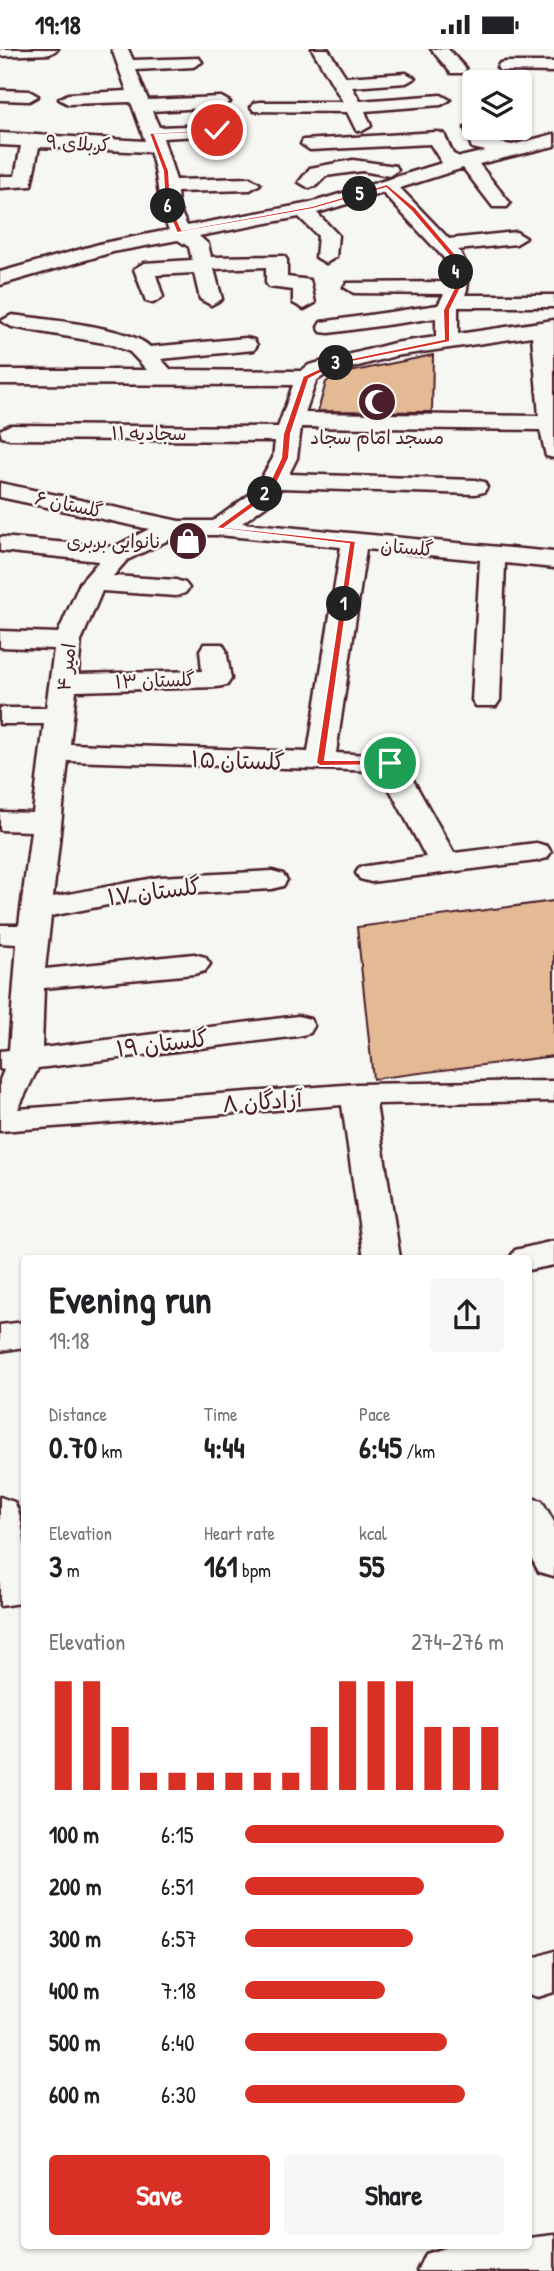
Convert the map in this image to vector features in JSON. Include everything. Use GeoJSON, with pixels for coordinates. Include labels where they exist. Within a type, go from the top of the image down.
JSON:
{"type":"FeatureCollection","features":[{"type":"Feature","properties":{"kind":"street"},"geometry":{"type":"LineString","coordinates":[[0,51],[50,49]]}},
{"type":"Feature","properties":{"kind":"street"},"geometry":{"type":"LineString","coordinates":[[320,49],[354,107],[369,141]]}},
{"type":"Feature","properties":{"kind":"street"},"geometry":{"type":"LineString","coordinates":[[439,49],[457,69]]}},
{"type":"Feature","properties":{"kind":"street"},"geometry":{"type":"LineString","coordinates":[[194,62],[123,57],[166,171],[168,206],[180,232],[198,244],[211,299]]}},
{"type":"Feature","properties":{"kind":"street"},"geometry":{"type":"LineString","coordinates":[[506,67],[554,67]]}},
{"type":"Feature","properties":{"kind":"street"},"geometry":{"type":"LineString","coordinates":[[406,78],[311,88],[257,99],[354,107],[441,100]]}},
{"type":"Feature","properties":{"kind":"street"},"geometry":{"type":"LineString","coordinates":[[0,95],[29,96]]}},
{"type":"Feature","properties":{"kind":"street"},"geometry":{"type":"LineString","coordinates":[[68,99],[221,102]]}},
{"type":"Feature","properties":{"kind":"street","name":"کربلای ۹"},"geometry":{"type":"LineString","coordinates":[[0,139],[154,140],[217,130]]}},
{"type":"Feature","properties":{"kind":"street"},"geometry":{"type":"LineString","coordinates":[[310,144],[437,138],[445,157],[462,162],[500,203]]}},
{"type":"Feature","properties":{"kind":"street"},"geometry":{"type":"LineString","coordinates":[[0,182],[24,182],[31,140]]}},
{"type":"Feature","properties":{"kind":"street"},"geometry":{"type":"LineString","coordinates":[[478,140],[479,144],[511,150]]}},
{"type":"Feature","properties":{"kind":"street"},"geometry":{"type":"LineString","coordinates":[[553,434],[548,327],[447,341],[335,363],[306,378],[165,377],[7,363],[12,321],[1,279],[60,259],[180,232],[303,210],[462,162],[554,140]]}},
{"type":"Feature","properties":{"kind":"street"},"geometry":{"type":"LineString","coordinates":[[309,182],[317,171],[374,165],[413,178]]}},
{"type":"Feature","properties":{"kind":"street"},"geometry":{"type":"LineString","coordinates":[[167,186],[250,184]]}},
{"type":"Feature","properties":{"kind":"street"},"geometry":{"type":"LineString","coordinates":[[387,186],[454,257],[447,341]]}},
{"type":"Feature","properties":{"kind":"street"},"geometry":{"type":"LineString","coordinates":[[303,210],[328,235],[326,257]]}},
{"type":"Feature","properties":{"kind":"street"},"geometry":{"type":"LineString","coordinates":[[426,225],[452,223]]}},
{"type":"Feature","properties":{"kind":"street"},"geometry":{"type":"LineString","coordinates":[[444,245],[516,238]]}},
{"type":"Feature","properties":{"kind":"street"},"geometry":{"type":"LineString","coordinates":[[153,297],[144,269],[276,260],[276,283],[303,284],[304,303]]}},
{"type":"Feature","properties":{"kind":"street"},"geometry":{"type":"LineString","coordinates":[[384,270],[453,292]]}},
{"type":"Feature","properties":{"kind":"street"},"geometry":{"type":"LineString","coordinates":[[354,287],[554,301]]}},
{"type":"Feature","properties":{"kind":"street"},"geometry":{"type":"LineString","coordinates":[[329,327],[453,292]]}},
{"type":"Feature","properties":{"kind":"street"},"geometry":{"type":"LineString","coordinates":[[12,321],[116,338],[138,347],[165,377]]}},
{"type":"Feature","properties":{"kind":"street"},"geometry":{"type":"LineString","coordinates":[[146,354],[246,345]]}},
{"type":"Feature","properties":{"kind":"street"},"geometry":{"type":"LineString","coordinates":[[219,528],[262,497],[274,481],[285,458],[290,427],[306,378]]}},
{"type":"Feature","properties":{"kind":"street","name":"سجادیه ۱۱"},"geometry":{"type":"LineString","coordinates":[[10,432],[290,427],[553,434]]}},
{"type":"Feature","properties":{"kind":"street"},"geometry":{"type":"LineString","coordinates":[[274,481],[475,487]]}},
{"type":"Feature","properties":{"kind":"street","name":"گلستان ۶"},"geometry":{"type":"LineString","coordinates":[[0,490],[179,528]]}},
{"type":"Feature","properties":{"kind":"street","name":"امیر ۴"},"geometry":{"type":"LineString","coordinates":[[0,1106],[8,1101],[29,980],[68,641],[93,583],[118,555],[146,538],[179,528],[219,528]]}},
{"type":"Feature","properties":{"kind":"street","name":"گلستان"},"geometry":{"type":"LineString","coordinates":[[219,528],[554,560]]}},
{"type":"Feature","properties":{"kind":"street"},"geometry":{"type":"LineString","coordinates":[[320,763],[354,543]]}},
{"type":"Feature","properties":{"kind":"street"},"geometry":{"type":"LineString","coordinates":[[0,544],[118,555]]}},
{"type":"Feature","properties":{"kind":"street"},"geometry":{"type":"LineString","coordinates":[[486,700],[492,554]]}},
{"type":"Feature","properties":{"kind":"street"},"geometry":{"type":"LineString","coordinates":[[93,583],[176,588]]}},
{"type":"Feature","properties":{"kind":"street"},"geometry":{"type":"LineString","coordinates":[[0,639],[68,641]]}},
{"type":"Feature","properties":{"kind":"street","name":"گلستان ۱۳"},"geometry":{"type":"LineString","coordinates":[[64,683],[217,679],[213,650]]}},
{"type":"Feature","properties":{"kind":"street"},"geometry":{"type":"LineString","coordinates":[[0,716],[60,716]]}},
{"type":"Feature","properties":{"kind":"street","name":"گلستان ۱۵"},"geometry":{"type":"LineString","coordinates":[[55,752],[320,763],[390,763],[445,863]]}},
{"type":"Feature","properties":{"kind":"street"},"geometry":{"type":"LineString","coordinates":[[0,821],[47,822]]}},
{"type":"Feature","properties":{"kind":"street"},"geometry":{"type":"LineString","coordinates":[[370,873],[536,852]]}},
{"type":"Feature","properties":{"kind":"street","name":"گلستان ۱۷"},"geometry":{"type":"LineString","coordinates":[[0,934],[159,886],[272,880]]}},
{"type":"Feature","properties":{"kind":"street"},"geometry":{"type":"LineString","coordinates":[[29,980],[194,964]]}},
{"type":"Feature","properties":{"kind":"street","name":"گلستان ۱۹"},"geometry":{"type":"LineString","coordinates":[[13,1060],[298,1026]]}},
{"type":"Feature","properties":{"kind":"street","name":"آزادگان ۸"},"geometry":{"type":"LineString","coordinates":[[0,1121],[357,1094],[554,1091]]}},
{"type":"Feature","properties":{"kind":"street"},"geometry":{"type":"LineString","coordinates":[[357,1094],[383,1255]]}},
{"type":"Feature","properties":{"kind":"street"},"geometry":{"type":"LineString","coordinates":[[532,1257],[554,1253]]}},
{"type":"Feature","properties":{"kind":"street"},"geometry":{"type":"LineString","coordinates":[[0,1338],[21,1335]]}},
{"type":"Feature","properties":{"kind":"street"},"geometry":{"type":"LineString","coordinates":[[0,1512],[10,1596]]}},
{"type":"Feature","properties":{"kind":"street"},"geometry":{"type":"LineString","coordinates":[[532,1519],[554,1562]]}},
{"type":"Feature","properties":{"kind":"street"},"geometry":{"type":"LineString","coordinates":[[444,2271],[554,2260]]}},
{"type":"Feature","properties":{"kind":"building","name":"مسجد امام سجاد"},"geometry":{"type":"Polygon","coordinates":[[[433,355],[432,412],[318,411],[326,382],[335,375],[433,355]]]}},
{"type":"Feature","properties":{"kind":"building"},"geometry":{"type":"Polygon","coordinates":[[[554,901],[554,1056],[373,1079],[357,927],[554,901]]]}},
{"type":"Feature","properties":{"kind":"place","name":"مسجد امام سجاد"},"geometry":{"type":"Point","coordinates":[377,402]}},
{"type":"Feature","properties":{"kind":"place","name":"نانوایی بربری"},"geometry":{"type":"Point","coordinates":[188,541]}},
{"type":"Feature","properties":{"kind":"route"},"geometry":{"type":"LineString","coordinates":[[217,130],[152,133],[166,171],[168,206],[180,232],[313,208],[387,186],[413,210],[454,257],[458,288],[446,310],[447,341],[335,363],[306,378],[287,434],[285,458],[274,481],[262,497],[219,528],[354,543],[320,763],[390,763]]}}]}
